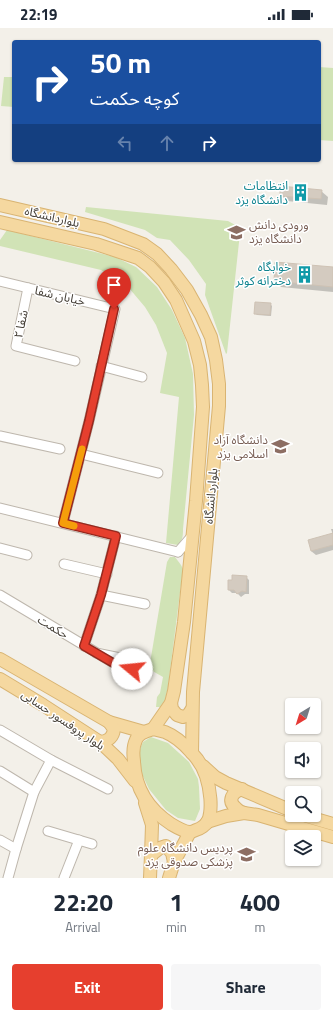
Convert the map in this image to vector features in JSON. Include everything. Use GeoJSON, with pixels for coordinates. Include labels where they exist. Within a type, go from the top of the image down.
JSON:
{"type":"FeatureCollection","features":[{"type":"Feature","properties":{"kind":"main road","name":"بلواردانشگاه"},"geometry":{"type":"LineString","coordinates":[[0,205],[104,229],[143,244],[157,254],[183,285],[201,315],[211,337],[219,378],[219,406],[193,692],[192,753]]}},
{"type":"Feature","properties":{"kind":"main road","name":"بلواردانشگاه"},"geometry":{"type":"LineString","coordinates":[[0,222],[96,244],[138,258],[150,267],[176,300],[194,341],[200,365],[203,407],[196,501],[184,622],[171,702],[148,730]]}},
{"type":"Feature","properties":{"kind":"main road","name":"بلوار پروفسور حسابی"},"geometry":{"type":"LineString","coordinates":[[0,659],[109,722],[148,730]]}},
{"type":"Feature","properties":{"kind":"main road","name":"بلوار پروفسور حسابی"},"geometry":{"type":"LineString","coordinates":[[0,679],[100,742],[118,759],[138,785]]}},
{"type":"Feature","properties":{"kind":"main road"},"geometry":{"type":"LineString","coordinates":[[171,702],[172,709],[177,715],[182,717],[188,715],[192,709]]}},
{"type":"Feature","properties":{"kind":"main road"},"geometry":{"type":"LineString","coordinates":[[100,742],[106,741],[112,736],[114,729],[109,722]]}},
{"type":"Feature","properties":{"kind":"main road"},"geometry":{"type":"LineString","coordinates":[[150,878],[152,825],[134,770],[133,751],[136,739],[148,730],[165,732],[182,743],[200,764],[206,776],[209,790],[210,810],[207,822]]}},
{"type":"Feature","properties":{"kind":"main road"},"geometry":{"type":"LineString","coordinates":[[200,764],[215,778],[285,808]]}},
{"type":"Feature","properties":{"kind":"main road"},"geometry":{"type":"LineString","coordinates":[[242,789],[233,793],[232,802],[236,809],[244,813]]}},
{"type":"Feature","properties":{"kind":"main road"},"geometry":{"type":"LineString","coordinates":[[143,797],[162,818],[178,828],[190,832],[200,829],[207,822],[226,816],[244,813],[258,815],[307,830]]}},
{"type":"Feature","properties":{"kind":"main road"},"geometry":{"type":"LineString","coordinates":[[321,821],[333,824]]}},
{"type":"Feature","properties":{"kind":"main road"},"geometry":{"type":"LineString","coordinates":[[168,878],[174,862],[190,832]]}},
{"type":"Feature","properties":{"kind":"main road"},"geometry":{"type":"LineString","coordinates":[[321,834],[333,838]]}},
{"type":"Feature","properties":{"kind":"main road"},"geometry":{"type":"LineString","coordinates":[[321,839],[333,847]]}},
{"type":"Feature","properties":{"kind":"main road"},"geometry":{"type":"LineString","coordinates":[[152,855],[160,848],[166,846],[172,853],[174,862]]}},
{"type":"Feature","properties":{"kind":"street","name":"خیابان شفا"},"geometry":{"type":"LineString","coordinates":[[0,281],[114,309],[81,454],[63,523]]}},
{"type":"Feature","properties":{"kind":"street","name":"شفا ۲"},"geometry":{"type":"LineString","coordinates":[[28,288],[16,346],[76,361]]}},
{"type":"Feature","properties":{"kind":"street"},"geometry":{"type":"LineString","coordinates":[[101,366],[142,377]]}},
{"type":"Feature","properties":{"kind":"street"},"geometry":{"type":"LineString","coordinates":[[0,436],[60,449]]}},
{"type":"Feature","properties":{"kind":"street"},"geometry":{"type":"LineString","coordinates":[[81,454],[158,473]]}},
{"type":"Feature","properties":{"kind":"street"},"geometry":{"type":"LineString","coordinates":[[0,508],[178,552],[187,564],[188,572]]}},
{"type":"Feature","properties":{"kind":"street"},"geometry":{"type":"LineString","coordinates":[[84,646],[101,595],[116,536]]}},
{"type":"Feature","properties":{"kind":"street"},"geometry":{"type":"LineString","coordinates":[[178,552],[192,536]]}},
{"type":"Feature","properties":{"kind":"street"},"geometry":{"type":"LineString","coordinates":[[0,548],[27,555]]}},
{"type":"Feature","properties":{"kind":"street"},"geometry":{"type":"LineString","coordinates":[[64,564],[106,574]]}},
{"type":"Feature","properties":{"kind":"street","name":"حکمت"},"geometry":{"type":"LineString","coordinates":[[0,595],[127,671]]}},
{"type":"Feature","properties":{"kind":"street"},"geometry":{"type":"LineString","coordinates":[[101,595],[145,604]]}},
{"type":"Feature","properties":{"kind":"street"},"geometry":{"type":"LineString","coordinates":[[0,730],[51,760],[108,789]]}},
{"type":"Feature","properties":{"kind":"street"},"geometry":{"type":"LineString","coordinates":[[8,878],[34,792],[51,760]]}},
{"type":"Feature","properties":{"kind":"street"},"geometry":{"type":"LineString","coordinates":[[0,771],[34,792]]}},
{"type":"Feature","properties":{"kind":"street"},"geometry":{"type":"LineString","coordinates":[[48,831],[92,844]]}},
{"type":"Feature","properties":{"kind":"street"},"geometry":{"type":"LineString","coordinates":[[0,840],[16,849]]}},
{"type":"Feature","properties":{"kind":"street"},"geometry":{"type":"LineString","coordinates":[[64,878],[79,840]]}},
{"type":"Feature","properties":{"kind":"green space"},"geometry":{"type":"Polygon","coordinates":[[[321,67],[333,68],[333,141],[321,140],[321,67]]]}},
{"type":"Feature","properties":{"kind":"green space"},"geometry":{"type":"Polygon","coordinates":[[[4,77],[12,77],[12,107],[1,106],[4,77]]]}},
{"type":"Feature","properties":{"kind":"green space"},"geometry":{"type":"Polygon","coordinates":[[[86,207],[228,221],[237,226],[240,233],[226,354],[205,295],[206,284],[189,260],[170,240],[157,238],[145,230],[85,212],[86,207]]]}},
{"type":"Feature","properties":{"kind":"green space"},"geometry":{"type":"Polygon","coordinates":[[[7,230],[115,257],[136,267],[157,287],[172,310],[185,338],[193,374],[194,415],[183,535],[178,545],[166,543],[179,397],[160,393],[167,353],[156,325],[145,307],[129,288],[101,270],[0,246],[0,240],[7,230]]]}},
{"type":"Feature","properties":{"kind":"green space"},"geometry":{"type":"Polygon","coordinates":[[[170,557],[175,557],[183,569],[168,687],[165,700],[160,707],[156,707],[157,697],[160,693],[163,677],[149,669],[167,562],[170,557]]]}},
{"type":"Feature","properties":{"kind":"green space"},"geometry":{"type":"Polygon","coordinates":[[[151,737],[168,743],[189,762],[198,779],[200,809],[195,821],[178,818],[166,810],[149,789],[140,770],[139,751],[143,742],[151,737]]]}},
{"type":"Feature","properties":{"kind":"building","name":"انتظامات دانشگاه یزد"},"geometry":{"type":"Polygon","coordinates":[[[280,186],[322,190],[321,199],[280,196],[280,186]]]}},
{"type":"Feature","properties":{"kind":"building","name":"خوابگاه دخترانه کوثر"},"geometry":{"type":"Polygon","coordinates":[[[275,262],[333,267],[333,287],[274,281],[275,262]]]}},
{"type":"Feature","properties":{"kind":"building"},"geometry":{"type":"Polygon","coordinates":[[[255,302],[271,303],[270,315],[254,314],[255,302]]]}},
{"type":"Feature","properties":{"kind":"building"},"geometry":{"type":"Polygon","coordinates":[[[333,533],[333,545],[311,551],[308,540],[333,533]]]}},
{"type":"Feature","properties":{"kind":"building"},"geometry":{"type":"Polygon","coordinates":[[[232,575],[247,576],[246,592],[242,591],[237,594],[234,590],[228,590],[228,580],[232,580],[232,575]]]}},
{"type":"Feature","properties":{"kind":"slow traffic"},"geometry":{"type":"LineString","coordinates":[[74,526],[63,523],[82,449]]}},
{"type":"Feature","properties":{"kind":"place","name":"انتظامات دانشگاه یزد"},"geometry":{"type":"Point","coordinates":[301,193]}},
{"type":"Feature","properties":{"kind":"place","name":"ورودی دانش دانشگاه یزد"},"geometry":{"type":"Point","coordinates":[236,232]}},
{"type":"Feature","properties":{"kind":"place","name":"خوابگاه دخترانه کوثر"},"geometry":{"type":"Point","coordinates":[304,274]}},
{"type":"Feature","properties":{"kind":"place","name":"دانشگاه آزاد اسلامی یزد"},"geometry":{"type":"Point","coordinates":[281,447]}},
{"type":"Feature","properties":{"kind":"place","name":"پردیس دانشگاه علوم پزشکی صدوقی یزد"},"geometry":{"type":"Point","coordinates":[246,855]}},
{"type":"Feature","properties":{"kind":"route"},"geometry":{"type":"LineString","coordinates":[[114,309],[89,421],[63,523],[116,536],[101,595],[84,646],[127,671],[132,669]]}}]}
